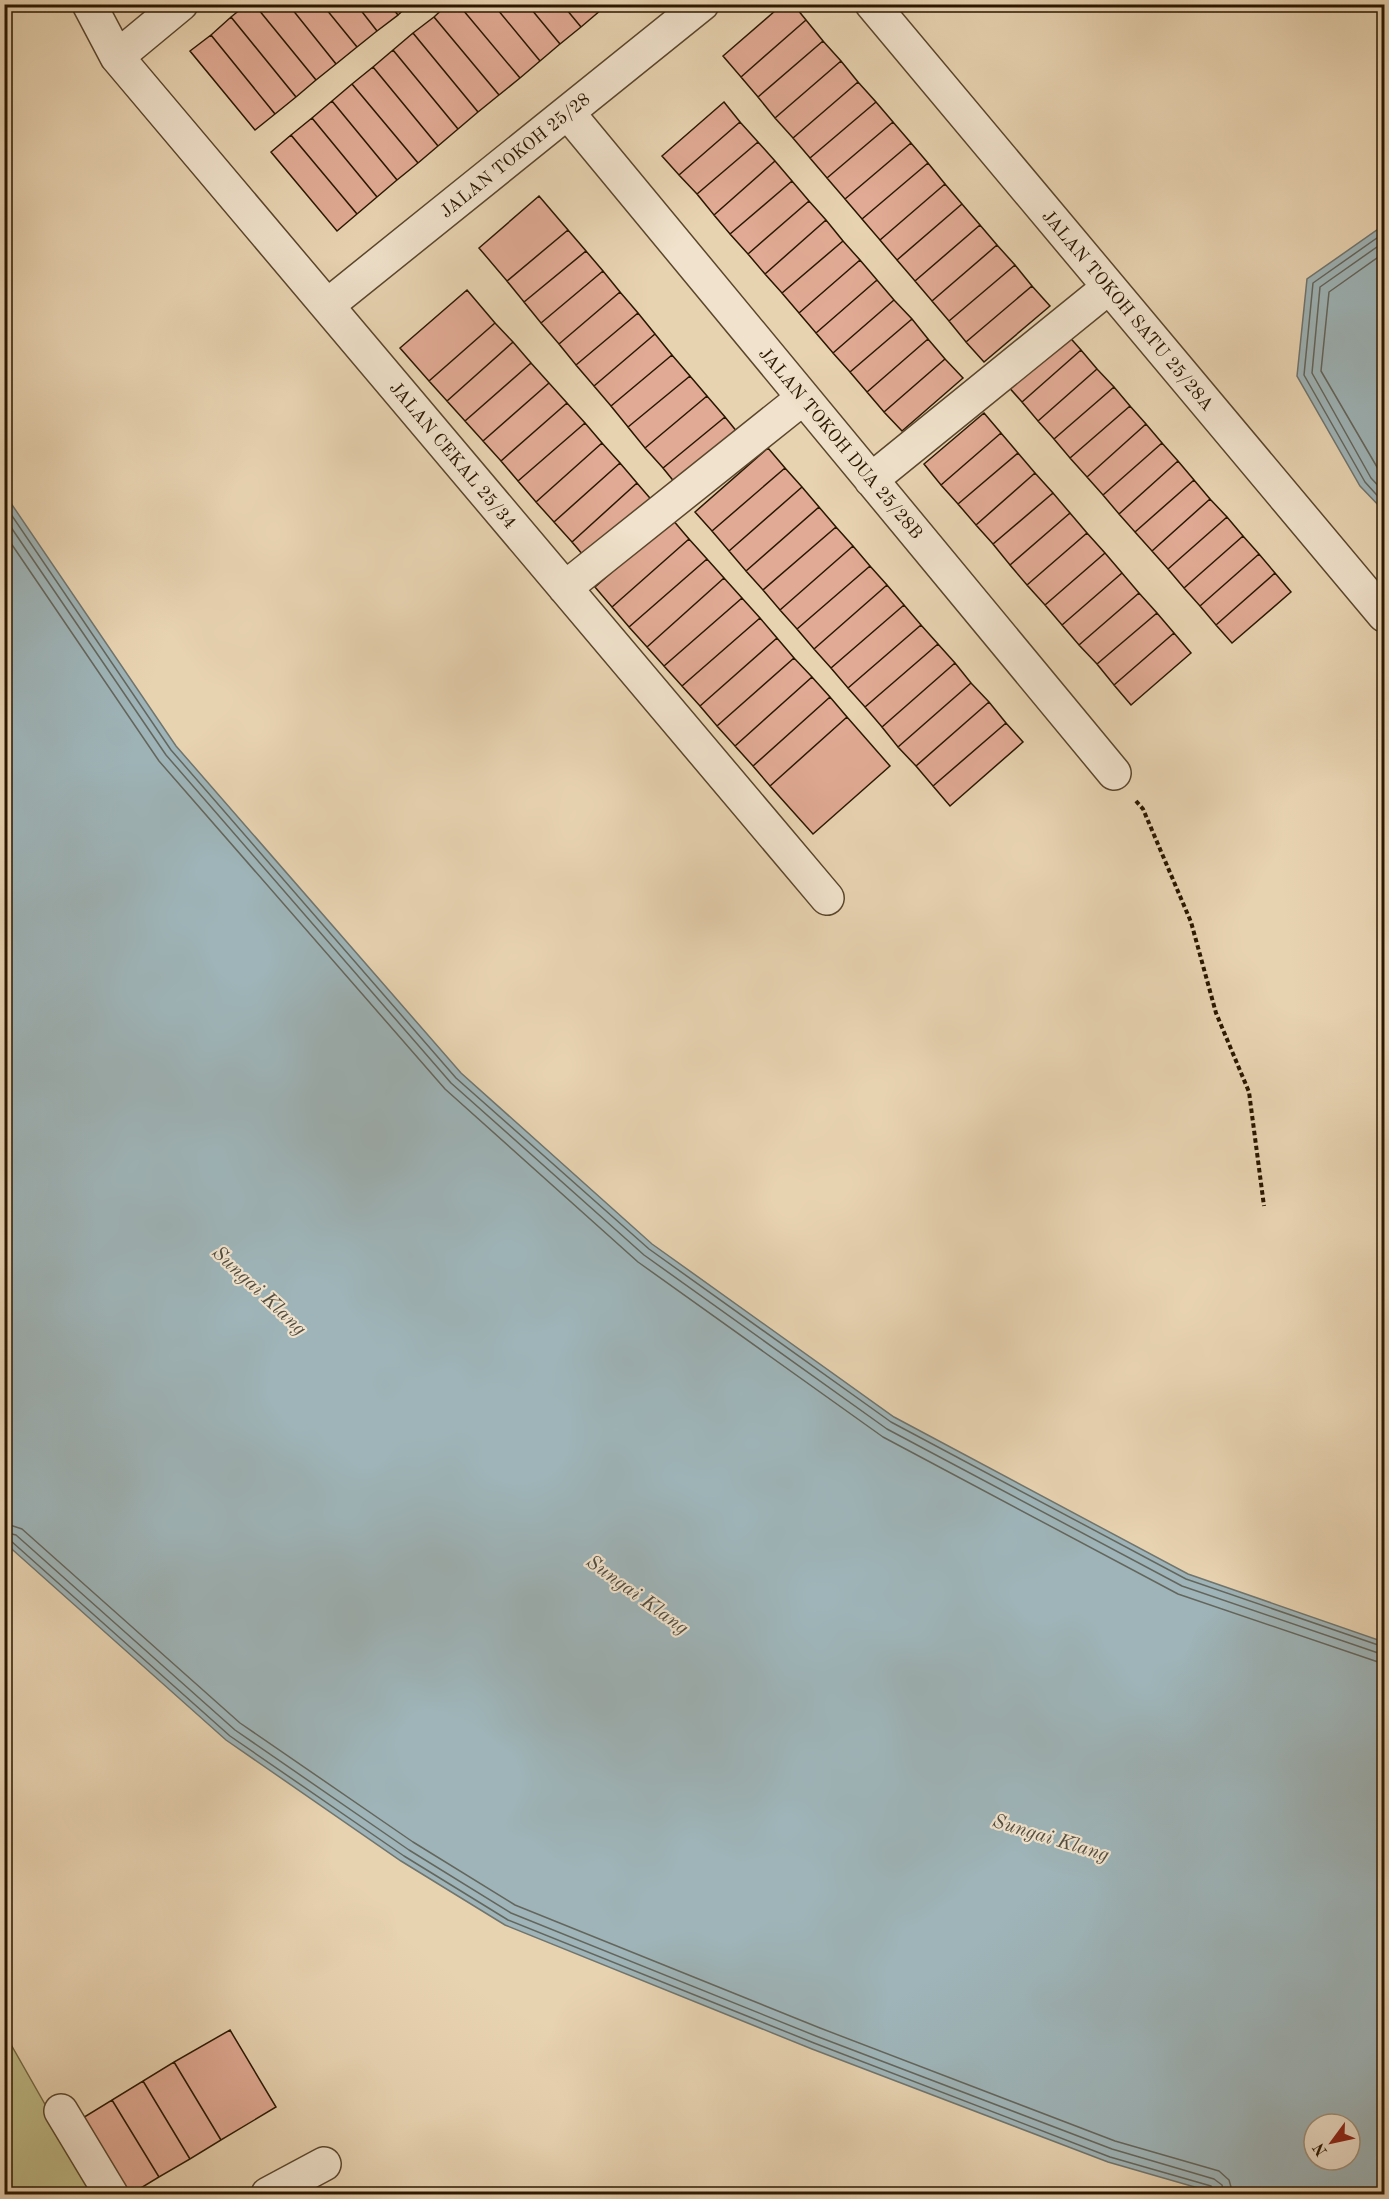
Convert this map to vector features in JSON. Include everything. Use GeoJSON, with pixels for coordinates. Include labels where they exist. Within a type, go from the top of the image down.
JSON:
{"type":"FeatureCollection","features":[{"type":"Feature","properties":{"kind":"street","name":"JALAN CEKAL 25/34"},"geometry":{"type":"LineString","coordinates":[[89,4],[117,57],[827,898]]}},
{"type":"Feature","properties":{"kind":"street"},"geometry":{"type":"LineString","coordinates":[[117,57],[181,4]]}},
{"type":"Feature","properties":{"kind":"street","name":"JALAN TOKOH SATU 25/28A"},"geometry":{"type":"LineString","coordinates":[[872,4],[1384,615]]}},
{"type":"Feature","properties":{"kind":"street","name":"JALAN TOKOH 25/28"},"geometry":{"type":"LineString","coordinates":[[328,306],[568,113],[684,10]]}},
{"type":"Feature","properties":{"kind":"street","name":"JALAN TOKOH DUA 25/28B"},"geometry":{"type":"LineString","coordinates":[[568,113],[1114,773]]}},
{"type":"Feature","properties":{"kind":"street"},"geometry":{"type":"LineString","coordinates":[[872,480],[1109,287]]}},
{"type":"Feature","properties":{"kind":"street"},"geometry":{"type":"LineString","coordinates":[[566,588],[803,398]]}},
{"type":"Feature","properties":{"kind":"street"},"geometry":{"type":"LineString","coordinates":[[62,2111],[111,2194]]}},
{"type":"Feature","properties":{"kind":"street"},"geometry":{"type":"LineString","coordinates":[[268,2194],[324,2164]]}},
{"type":"Feature","properties":{"kind":"path"},"geometry":{"type":"LineString","coordinates":[[1114,773],[1143,809],[1191,922],[1216,1013],[1249,1092],[1264,1206]]}},
{"type":"Feature","properties":{"kind":"shaded area"},"geometry":{"type":"Polygon","coordinates":[[[5,2034],[96,2194],[5,2194],[5,2034]]]}},
{"type":"Feature","properties":{"kind":"water"},"geometry":{"type":"Polygon","coordinates":[[[1384,225],[1384,511],[1360,486],[1297,376],[1307,279],[1384,225]]]}},
{"type":"Feature","properties":{"kind":"water","name":"Sungai Klang"},"geometry":{"type":"Polygon","coordinates":[[[4,493],[176,746],[461,1073],[652,1244],[894,1417],[1188,1574],[1384,1642],[1384,2194],[1219,2194],[1108,2162],[812,2049],[505,1925],[401,1861],[226,1740],[5,1543],[4,493]]]}},
{"type":"Feature","properties":{"kind":"building"},"geometry":{"type":"Polygon","coordinates":[[[247,4],[254,4],[316,80],[296,97],[231,17],[247,4]]]}},
{"type":"Feature","properties":{"kind":"building"},"geometry":{"type":"Polygon","coordinates":[[[254,4],[288,4],[336,64],[316,80],[254,4]]]}},
{"type":"Feature","properties":{"kind":"building"},"geometry":{"type":"Polygon","coordinates":[[[288,4],[322,4],[357,47],[336,64],[288,4]]]}},
{"type":"Feature","properties":{"kind":"building"},"geometry":{"type":"Polygon","coordinates":[[[322,4],[356,4],[377,31],[357,47],[322,4]]]}},
{"type":"Feature","properties":{"kind":"building"},"geometry":{"type":"Polygon","coordinates":[[[356,4],[389,4],[398,15],[377,31],[356,4]]]}},
{"type":"Feature","properties":{"kind":"building"},"geometry":{"type":"Polygon","coordinates":[[[389,4],[410,4],[398,15],[389,4]]]}},
{"type":"Feature","properties":{"kind":"building"},"geometry":{"type":"Polygon","coordinates":[[[448,4],[458,4],[520,78],[499,95],[434,17],[448,4]]]}},
{"type":"Feature","properties":{"kind":"building"},"geometry":{"type":"Polygon","coordinates":[[[458,4],[493,4],[540,61],[520,78],[458,4]]]}},
{"type":"Feature","properties":{"kind":"building"},"geometry":{"type":"Polygon","coordinates":[[[493,4],[527,4],[560,44],[540,61],[493,4]]]}},
{"type":"Feature","properties":{"kind":"building"},"geometry":{"type":"Polygon","coordinates":[[[527,4],[562,4],[581,27],[560,44],[527,4]]]}},
{"type":"Feature","properties":{"kind":"building"},"geometry":{"type":"Polygon","coordinates":[[[562,4],[596,4],[601,10],[581,27],[562,4]]]}},
{"type":"Feature","properties":{"kind":"building"},"geometry":{"type":"Polygon","coordinates":[[[783,4],[793,4],[806,20],[741,77],[723,56],[783,4]]]}},
{"type":"Feature","properties":{"kind":"building"},"geometry":{"type":"Polygon","coordinates":[[[231,17],[296,97],[275,114],[211,35],[231,17]]]}},
{"type":"Feature","properties":{"kind":"building"},"geometry":{"type":"Polygon","coordinates":[[[434,17],[499,95],[478,112],[413,33],[434,17]]]}},
{"type":"Feature","properties":{"kind":"building"},"geometry":{"type":"Polygon","coordinates":[[[806,20],[823,41],[758,97],[741,77],[806,20]]]}},
{"type":"Feature","properties":{"kind":"building"},"geometry":{"type":"Polygon","coordinates":[[[413,33],[478,112],[458,129],[393,50],[413,33]]]}},
{"type":"Feature","properties":{"kind":"building"},"geometry":{"type":"Polygon","coordinates":[[[211,35],[275,114],[255,130],[190,51],[211,35]]]}},
{"type":"Feature","properties":{"kind":"building"},"geometry":{"type":"Polygon","coordinates":[[[823,41],[841,61],[775,118],[758,97],[823,41]]]}},
{"type":"Feature","properties":{"kind":"building"},"geometry":{"type":"Polygon","coordinates":[[[393,50],[458,129],[438,146],[373,67],[393,50]]]}},
{"type":"Feature","properties":{"kind":"building"},"geometry":{"type":"Polygon","coordinates":[[[841,61],[858,82],[793,138],[775,118],[841,61]]]}},
{"type":"Feature","properties":{"kind":"building"},"geometry":{"type":"Polygon","coordinates":[[[373,67],[438,146],[418,163],[352,84],[373,67]]]}},
{"type":"Feature","properties":{"kind":"building"},"geometry":{"type":"Polygon","coordinates":[[[858,82],[876,102],[810,158],[793,138],[858,82]]]}},
{"type":"Feature","properties":{"kind":"building"},"geometry":{"type":"Polygon","coordinates":[[[352,84],[418,163],[397,180],[332,101],[352,84]]]}},
{"type":"Feature","properties":{"kind":"building"},"geometry":{"type":"Polygon","coordinates":[[[332,101],[397,180],[377,197],[312,118],[332,101]]]}},
{"type":"Feature","properties":{"kind":"building"},"geometry":{"type":"Polygon","coordinates":[[[724,102],[740,122],[679,175],[662,156],[724,102]]]}},
{"type":"Feature","properties":{"kind":"building"},"geometry":{"type":"Polygon","coordinates":[[[876,102],[893,122],[827,178],[810,158],[876,102]]]}},
{"type":"Feature","properties":{"kind":"building"},"geometry":{"type":"Polygon","coordinates":[[[312,118],[377,197],[357,214],[291,135],[312,118]]]}},
{"type":"Feature","properties":{"kind":"building"},"geometry":{"type":"Polygon","coordinates":[[[740,122],[758,142],[697,194],[679,175],[740,122]]]}},
{"type":"Feature","properties":{"kind":"building"},"geometry":{"type":"Polygon","coordinates":[[[893,122],[911,143],[845,199],[827,178],[893,122]]]}},
{"type":"Feature","properties":{"kind":"building"},"geometry":{"type":"Polygon","coordinates":[[[291,135],[357,214],[337,231],[271,152],[291,135]]]}},
{"type":"Feature","properties":{"kind":"building"},"geometry":{"type":"Polygon","coordinates":[[[758,142],[775,161],[714,215],[697,194],[758,142]]]}},
{"type":"Feature","properties":{"kind":"building"},"geometry":{"type":"Polygon","coordinates":[[[911,143],[928,163],[862,219],[845,199],[911,143]]]}},
{"type":"Feature","properties":{"kind":"building"},"geometry":{"type":"Polygon","coordinates":[[[775,161],[792,181],[730,234],[714,215],[775,161]]]}},
{"type":"Feature","properties":{"kind":"building"},"geometry":{"type":"Polygon","coordinates":[[[928,163],[945,184],[880,240],[862,219],[928,163]]]}},
{"type":"Feature","properties":{"kind":"building"},"geometry":{"type":"Polygon","coordinates":[[[792,181],[809,201],[748,254],[730,234],[792,181]]]}},
{"type":"Feature","properties":{"kind":"building"},"geometry":{"type":"Polygon","coordinates":[[[945,184],[962,204],[897,260],[880,240],[945,184]]]}},
{"type":"Feature","properties":{"kind":"building"},"geometry":{"type":"Polygon","coordinates":[[[539,196],[568,230],[507,281],[479,248],[539,196]]]}},
{"type":"Feature","properties":{"kind":"building"},"geometry":{"type":"Polygon","coordinates":[[[809,201],[826,220],[765,274],[748,254],[809,201]]]}},
{"type":"Feature","properties":{"kind":"building"},"geometry":{"type":"Polygon","coordinates":[[[962,204],[980,225],[915,281],[897,260],[962,204]]]}},
{"type":"Feature","properties":{"kind":"building"},"geometry":{"type":"Polygon","coordinates":[[[826,220],[843,241],[782,293],[765,274],[826,220]]]}},
{"type":"Feature","properties":{"kind":"building"},"geometry":{"type":"Polygon","coordinates":[[[980,225],[997,245],[932,301],[915,281],[980,225]]]}},
{"type":"Feature","properties":{"kind":"building"},"geometry":{"type":"Polygon","coordinates":[[[568,230],[586,251],[524,302],[507,281],[568,230]]]}},
{"type":"Feature","properties":{"kind":"building"},"geometry":{"type":"Polygon","coordinates":[[[843,241],[860,260],[799,313],[782,293],[843,241]]]}},
{"type":"Feature","properties":{"kind":"building"},"geometry":{"type":"Polygon","coordinates":[[[997,245],[1015,265],[949,321],[932,301],[997,245]]]}},
{"type":"Feature","properties":{"kind":"building"},"geometry":{"type":"Polygon","coordinates":[[[586,251],[603,271],[541,323],[524,302],[586,251]]]}},
{"type":"Feature","properties":{"kind":"building"},"geometry":{"type":"Polygon","coordinates":[[[860,260],[877,280],[816,333],[799,313],[860,260]]]}},
{"type":"Feature","properties":{"kind":"building"},"geometry":{"type":"Polygon","coordinates":[[[1015,265],[1032,286],[966,342],[949,321],[1015,265]]]}},
{"type":"Feature","properties":{"kind":"building"},"geometry":{"type":"Polygon","coordinates":[[[603,271],[620,292],[559,344],[541,323],[603,271]]]}},
{"type":"Feature","properties":{"kind":"building"},"geometry":{"type":"Polygon","coordinates":[[[877,280],[894,300],[833,353],[816,333],[877,280]]]}},
{"type":"Feature","properties":{"kind":"building"},"geometry":{"type":"Polygon","coordinates":[[[1032,286],[1050,306],[984,362],[966,342],[1032,286]]]}},
{"type":"Feature","properties":{"kind":"building"},"geometry":{"type":"Polygon","coordinates":[[[467,290],[495,323],[429,381],[400,348],[467,290]]]}},
{"type":"Feature","properties":{"kind":"building"},"geometry":{"type":"Polygon","coordinates":[[[620,292],[638,313],[576,365],[559,344],[620,292]]]}},
{"type":"Feature","properties":{"kind":"building"},"geometry":{"type":"Polygon","coordinates":[[[894,300],[912,319],[850,372],[833,353],[894,300]]]}},
{"type":"Feature","properties":{"kind":"building"},"geometry":{"type":"Polygon","coordinates":[[[638,313],[655,334],[594,386],[576,365],[638,313]]]}},
{"type":"Feature","properties":{"kind":"building"},"geometry":{"type":"Polygon","coordinates":[[[912,319],[928,339],[867,392],[850,372],[912,319]]]}},
{"type":"Feature","properties":{"kind":"building"},"geometry":{"type":"Polygon","coordinates":[[[495,323],[513,342],[447,401],[429,381],[495,323]]]}},
{"type":"Feature","properties":{"kind":"building"},"geometry":{"type":"Polygon","coordinates":[[[1065,332],[1081,350],[1022,402],[1006,384],[1065,332]]]}},
{"type":"Feature","properties":{"kind":"building"},"geometry":{"type":"Polygon","coordinates":[[[655,334],[672,355],[611,406],[594,386],[655,334]]]}},
{"type":"Feature","properties":{"kind":"building"},"geometry":{"type":"Polygon","coordinates":[[[928,339],[945,359],[884,412],[867,392],[928,339]]]}},
{"type":"Feature","properties":{"kind":"building"},"geometry":{"type":"Polygon","coordinates":[[[513,342],[531,363],[465,421],[447,401],[513,342]]]}},
{"type":"Feature","properties":{"kind":"building"},"geometry":{"type":"Polygon","coordinates":[[[1081,350],[1097,369],[1038,421],[1022,402],[1081,350]]]}},
{"type":"Feature","properties":{"kind":"building"},"geometry":{"type":"Polygon","coordinates":[[[672,355],[690,376],[628,427],[611,406],[672,355]]]}},
{"type":"Feature","properties":{"kind":"building"},"geometry":{"type":"Polygon","coordinates":[[[945,359],[963,378],[902,431],[884,412],[945,359]]]}},
{"type":"Feature","properties":{"kind":"building"},"geometry":{"type":"Polygon","coordinates":[[[531,363],[549,383],[483,441],[465,421],[531,363]]]}},
{"type":"Feature","properties":{"kind":"building"},"geometry":{"type":"Polygon","coordinates":[[[1097,369],[1114,387],[1054,439],[1038,421],[1097,369]]]}},
{"type":"Feature","properties":{"kind":"building"},"geometry":{"type":"Polygon","coordinates":[[[690,376],[707,396],[645,448],[628,427],[690,376]]]}},
{"type":"Feature","properties":{"kind":"building"},"geometry":{"type":"Polygon","coordinates":[[[549,383],[567,403],[501,461],[483,441],[549,383]]]}},
{"type":"Feature","properties":{"kind":"building"},"geometry":{"type":"Polygon","coordinates":[[[1114,387],[1130,406],[1070,458],[1054,439],[1114,387]]]}},
{"type":"Feature","properties":{"kind":"building"},"geometry":{"type":"Polygon","coordinates":[[[707,396],[725,417],[663,468],[645,448],[707,396]]]}},
{"type":"Feature","properties":{"kind":"building"},"geometry":{"type":"Polygon","coordinates":[[[567,403],[585,423],[518,481],[501,461],[567,403]]]}},
{"type":"Feature","properties":{"kind":"building"},"geometry":{"type":"Polygon","coordinates":[[[1130,406],[1146,424],[1087,477],[1070,458],[1130,406]]]}},
{"type":"Feature","properties":{"kind":"building"},"geometry":{"type":"Polygon","coordinates":[[[984,413],[1001,433],[941,485],[924,464],[984,413]]]}},
{"type":"Feature","properties":{"kind":"building"},"geometry":{"type":"Polygon","coordinates":[[[725,417],[742,438],[680,489],[663,468],[725,417]]]}},
{"type":"Feature","properties":{"kind":"building"},"geometry":{"type":"Polygon","coordinates":[[[585,423],[602,443],[536,502],[518,481],[585,423]]]}},
{"type":"Feature","properties":{"kind":"building"},"geometry":{"type":"Polygon","coordinates":[[[1146,424],[1162,443],[1103,495],[1087,477],[1146,424]]]}},
{"type":"Feature","properties":{"kind":"building"},"geometry":{"type":"Polygon","coordinates":[[[1001,433],[1018,453],[958,504],[941,485],[1001,433]]]}},
{"type":"Feature","properties":{"kind":"building"},"geometry":{"type":"Polygon","coordinates":[[[602,443],[620,463],[554,522],[536,502],[602,443]]]}},
{"type":"Feature","properties":{"kind":"building"},"geometry":{"type":"Polygon","coordinates":[[[1162,443],[1178,461],[1119,514],[1103,495],[1162,443]]]}},
{"type":"Feature","properties":{"kind":"building"},"geometry":{"type":"Polygon","coordinates":[[[768,448],[785,468],[712,531],[695,512],[768,448]]]}},
{"type":"Feature","properties":{"kind":"building"},"geometry":{"type":"Polygon","coordinates":[[[1018,453],[1035,473],[976,525],[958,504],[1018,453]]]}},
{"type":"Feature","properties":{"kind":"building"},"geometry":{"type":"Polygon","coordinates":[[[1178,461],[1194,480],[1135,532],[1119,514],[1178,461]]]}},
{"type":"Feature","properties":{"kind":"building"},"geometry":{"type":"Polygon","coordinates":[[[620,463],[637,483],[572,542],[554,522],[620,463]]]}},
{"type":"Feature","properties":{"kind":"building"},"geometry":{"type":"Polygon","coordinates":[[[785,468],[802,487],[729,551],[712,531],[785,468]]]}},
{"type":"Feature","properties":{"kind":"building"},"geometry":{"type":"Polygon","coordinates":[[[1035,473],[1053,493],[993,544],[976,525],[1035,473]]]}},
{"type":"Feature","properties":{"kind":"building"},"geometry":{"type":"Polygon","coordinates":[[[1194,480],[1210,499],[1152,551],[1135,532],[1194,480]]]}},
{"type":"Feature","properties":{"kind":"building"},"geometry":{"type":"Polygon","coordinates":[[[637,483],[655,504],[589,562],[572,542],[637,483]]]}},
{"type":"Feature","properties":{"kind":"building"},"geometry":{"type":"Polygon","coordinates":[[[802,487],[819,507],[746,571],[729,551],[802,487]]]}},
{"type":"Feature","properties":{"kind":"building"},"geometry":{"type":"Polygon","coordinates":[[[1053,493],[1070,513],[1010,565],[993,544],[1053,493]]]}},
{"type":"Feature","properties":{"kind":"building"},"geometry":{"type":"Polygon","coordinates":[[[1210,499],[1227,517],[1168,569],[1152,551],[1210,499]]]}},
{"type":"Feature","properties":{"kind":"building"},"geometry":{"type":"Polygon","coordinates":[[[819,507],[836,527],[763,590],[746,571],[819,507]]]}},
{"type":"Feature","properties":{"kind":"building"},"geometry":{"type":"Polygon","coordinates":[[[1070,513],[1087,533],[1027,585],[1010,565],[1070,513]]]}},
{"type":"Feature","properties":{"kind":"building"},"geometry":{"type":"Polygon","coordinates":[[[1227,517],[1243,536],[1184,588],[1168,569],[1227,517]]]}},
{"type":"Feature","properties":{"kind":"building"},"geometry":{"type":"Polygon","coordinates":[[[672,519],[689,539],[612,607],[595,587],[672,519]]]}},
{"type":"Feature","properties":{"kind":"building"},"geometry":{"type":"Polygon","coordinates":[[[836,527],[853,546],[780,610],[763,590],[836,527]]]}},
{"type":"Feature","properties":{"kind":"building"},"geometry":{"type":"Polygon","coordinates":[[[1087,533],[1105,553],[1045,605],[1027,585],[1087,533]]]}},
{"type":"Feature","properties":{"kind":"building"},"geometry":{"type":"Polygon","coordinates":[[[1243,536],[1259,554],[1200,606],[1184,588],[1243,536]]]}},
{"type":"Feature","properties":{"kind":"building"},"geometry":{"type":"Polygon","coordinates":[[[689,539],[707,559],[629,627],[612,607],[689,539]]]}},
{"type":"Feature","properties":{"kind":"building"},"geometry":{"type":"Polygon","coordinates":[[[853,546],[870,566],[797,629],[780,610],[853,546]]]}},
{"type":"Feature","properties":{"kind":"building"},"geometry":{"type":"Polygon","coordinates":[[[1105,553],[1122,573],[1062,625],[1045,605],[1105,553]]]}},
{"type":"Feature","properties":{"kind":"building"},"geometry":{"type":"Polygon","coordinates":[[[1259,554],[1275,573],[1216,625],[1200,606],[1259,554]]]}},
{"type":"Feature","properties":{"kind":"building"},"geometry":{"type":"Polygon","coordinates":[[[707,559],[724,578],[647,647],[629,627],[707,559]]]}},
{"type":"Feature","properties":{"kind":"building"},"geometry":{"type":"Polygon","coordinates":[[[870,566],[887,585],[814,649],[797,629],[870,566]]]}},
{"type":"Feature","properties":{"kind":"building"},"geometry":{"type":"Polygon","coordinates":[[[1122,573],[1139,593],[1079,645],[1062,625],[1122,573]]]}},
{"type":"Feature","properties":{"kind":"building"},"geometry":{"type":"Polygon","coordinates":[[[1275,573],[1291,592],[1232,643],[1216,625],[1275,573]]]}},
{"type":"Feature","properties":{"kind":"building"},"geometry":{"type":"Polygon","coordinates":[[[724,578],[742,598],[664,666],[647,647],[724,578]]]}},
{"type":"Feature","properties":{"kind":"building"},"geometry":{"type":"Polygon","coordinates":[[[887,585],[904,605],[831,668],[814,649],[887,585]]]}},
{"type":"Feature","properties":{"kind":"building"},"geometry":{"type":"Polygon","coordinates":[[[1139,593],[1157,613],[1097,664],[1079,645],[1139,593]]]}},
{"type":"Feature","properties":{"kind":"building"},"geometry":{"type":"Polygon","coordinates":[[[742,598],[760,618],[682,686],[664,666],[742,598]]]}},
{"type":"Feature","properties":{"kind":"building"},"geometry":{"type":"Polygon","coordinates":[[[904,605],[921,625],[848,688],[831,668],[904,605]]]}},
{"type":"Feature","properties":{"kind":"building"},"geometry":{"type":"Polygon","coordinates":[[[1157,613],[1174,633],[1114,685],[1097,664],[1157,613]]]}},
{"type":"Feature","properties":{"kind":"building"},"geometry":{"type":"Polygon","coordinates":[[[760,618],[777,638],[700,706],[682,686],[760,618]]]}},
{"type":"Feature","properties":{"kind":"building"},"geometry":{"type":"Polygon","coordinates":[[[921,625],[938,644],[865,707],[848,688],[921,625]]]}},
{"type":"Feature","properties":{"kind":"building"},"geometry":{"type":"Polygon","coordinates":[[[1174,633],[1191,653],[1131,705],[1114,685],[1174,633]]]}},
{"type":"Feature","properties":{"kind":"building"},"geometry":{"type":"Polygon","coordinates":[[[777,638],[794,658],[717,726],[700,706],[777,638]]]}},
{"type":"Feature","properties":{"kind":"building"},"geometry":{"type":"Polygon","coordinates":[[[938,644],[955,663],[882,727],[865,707],[938,644]]]}},
{"type":"Feature","properties":{"kind":"building"},"geometry":{"type":"Polygon","coordinates":[[[794,658],[812,677],[735,746],[717,726],[794,658]]]}},
{"type":"Feature","properties":{"kind":"building"},"geometry":{"type":"Polygon","coordinates":[[[955,663],[971,683],[898,747],[882,727],[955,663]]]}},
{"type":"Feature","properties":{"kind":"building"},"geometry":{"type":"Polygon","coordinates":[[[812,677],[830,697],[753,766],[735,746],[812,677]]]}},
{"type":"Feature","properties":{"kind":"building"},"geometry":{"type":"Polygon","coordinates":[[[971,683],[989,702],[916,766],[898,747],[971,683]]]}},
{"type":"Feature","properties":{"kind":"building"},"geometry":{"type":"Polygon","coordinates":[[[830,697],[847,717],[770,786],[753,766],[830,697]]]}},
{"type":"Feature","properties":{"kind":"building"},"geometry":{"type":"Polygon","coordinates":[[[989,702],[1006,723],[933,786],[916,766],[989,702]]]}},
{"type":"Feature","properties":{"kind":"building"},"geometry":{"type":"Polygon","coordinates":[[[847,717],[890,766],[813,834],[770,786],[847,717]]]}},
{"type":"Feature","properties":{"kind":"building"},"geometry":{"type":"Polygon","coordinates":[[[1006,723],[1023,742],[950,806],[933,786],[1006,723]]]}},
{"type":"Feature","properties":{"kind":"building"},"geometry":{"type":"Polygon","coordinates":[[[230,2030],[276,2107],[221,2140],[174,2062],[230,2030]]]}},
{"type":"Feature","properties":{"kind":"building"},"geometry":{"type":"Polygon","coordinates":[[[174,2062],[221,2140],[190,2159],[143,2081],[174,2062]]]}},
{"type":"Feature","properties":{"kind":"building"},"geometry":{"type":"Polygon","coordinates":[[[143,2081],[190,2159],[159,2177],[112,2100],[143,2081]]]}},
{"type":"Feature","properties":{"kind":"building"},"geometry":{"type":"Polygon","coordinates":[[[112,2100],[159,2177],[131,2194],[127,2194],[81,2119],[112,2100]]]}}]}
